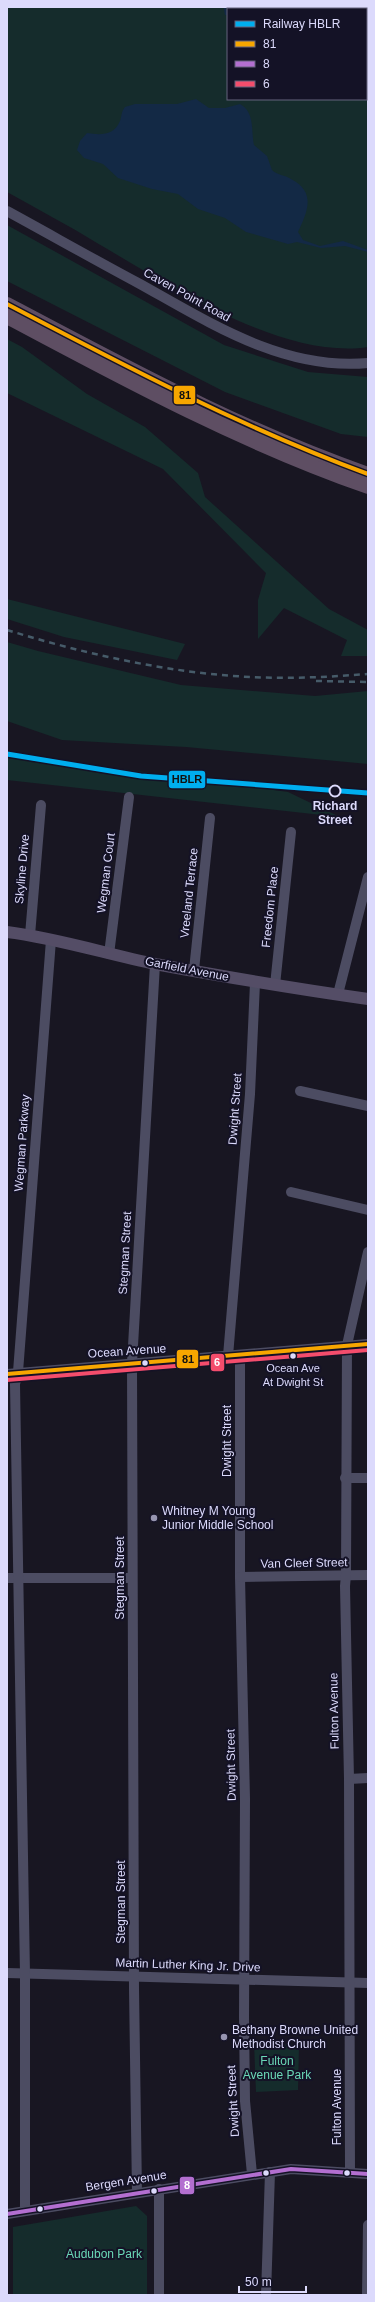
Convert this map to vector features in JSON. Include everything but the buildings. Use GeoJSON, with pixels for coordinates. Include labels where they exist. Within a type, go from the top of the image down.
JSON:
{"type":"FeatureCollection","features":[{"type":"Feature","properties":{"kind":"highway"},"geometry":{"type":"LineString","coordinates":[[7,304],[173,391],[228,418],[368,474]]}},
{"type":"Feature","properties":{"kind":"highway"},"geometry":{"type":"LineString","coordinates":[[7,317],[219,427],[286,456],[368,487]]}},
{"type":"Feature","properties":{"kind":"main road","name":"Garfield Avenue"},"geometry":{"type":"LineString","coordinates":[[7,932],[30,935],[155,964],[194,970],[255,983],[368,999]]}},
{"type":"Feature","properties":{"kind":"street","name":"Caven Point Road"},"geometry":{"type":"LineString","coordinates":[[7,211],[230,334],[299,358],[329,363],[368,363]]}},
{"type":"Feature","properties":{"kind":"street","name":"Wegman Court"},"geometry":{"type":"LineString","coordinates":[[109,954],[128,796]]}},
{"type":"Feature","properties":{"kind":"street","name":"Skyline Drive"},"geometry":{"type":"LineString","coordinates":[[30,935],[41,805]]}},
{"type":"Feature","properties":{"kind":"street","name":"Vreeland Terrace"},"geometry":{"type":"LineString","coordinates":[[194,970],[210,818]]}},
{"type":"Feature","properties":{"kind":"street","name":"Freedom Place"},"geometry":{"type":"LineString","coordinates":[[274,985],[291,832]]}},
{"type":"Feature","properties":{"kind":"street"},"geometry":{"type":"LineString","coordinates":[[338,994],[365,899],[368,877]]}},
{"type":"Feature","properties":{"kind":"street","name":"Wegman Parkway"},"geometry":{"type":"LineString","coordinates":[[25,2211],[25,1974],[15,1384],[18,1372],[51,940]]}},
{"type":"Feature","properties":{"kind":"street","name":"Stegman Street"},"geometry":{"type":"LineString","coordinates":[[137,2193],[134,1976],[132,1363],[155,964]]}},
{"type":"Feature","properties":{"kind":"street","name":"Dwight Street"},"geometry":{"type":"LineString","coordinates":[[228,1356],[250,1094],[255,983]]}},
{"type":"Feature","properties":{"kind":"street"},"geometry":{"type":"LineString","coordinates":[[300,1091],[368,1106]]}},
{"type":"Feature","properties":{"kind":"street"},"geometry":{"type":"LineString","coordinates":[[291,1192],[368,1210]]}},
{"type":"Feature","properties":{"kind":"street","name":"Fulton Avenue"},"geometry":{"type":"LineString","coordinates":[[350,2172],[349,1779],[344,1586],[346,1575],[345,1478],[347,1345],[368,1252]]}},
{"type":"Feature","properties":{"kind":"street","name":"Ocean Avenue"},"geometry":{"type":"LineString","coordinates":[[7,1374],[368,1344]]}},
{"type":"Feature","properties":{"kind":"street","name":"Dwight Street"},"geometry":{"type":"LineString","coordinates":[[240,1355],[240,1577],[245,1799],[245,2101],[252,2174]]}},
{"type":"Feature","properties":{"kind":"street"},"geometry":{"type":"LineString","coordinates":[[345,1478],[368,1478]]}},
{"type":"Feature","properties":{"kind":"street","name":"Van Cleef Street"},"geometry":{"type":"LineString","coordinates":[[240,1577],[368,1575]]}},
{"type":"Feature","properties":{"kind":"street"},"geometry":{"type":"LineString","coordinates":[[7,1578],[132,1578]]}},
{"type":"Feature","properties":{"kind":"street"},"geometry":{"type":"LineString","coordinates":[[349,1779],[368,1778]]}},
{"type":"Feature","properties":{"kind":"street","name":"Martin Luther King Jr. Drive"},"geometry":{"type":"LineString","coordinates":[[7,1973],[368,1983]]}},
{"type":"Feature","properties":{"kind":"street","name":"Bergen Avenue"},"geometry":{"type":"LineString","coordinates":[[7,2214],[291,2169],[368,2174]]}},
{"type":"Feature","properties":{"kind":"street"},"geometry":{"type":"LineString","coordinates":[[266,2295],[270,2172]]}},
{"type":"Feature","properties":{"kind":"street"},"geometry":{"type":"LineString","coordinates":[[159,2189],[159,2295]]}},
{"type":"Feature","properties":{"kind":"street"},"geometry":{"type":"LineString","coordinates":[[367,2295],[368,2224]]}},
{"type":"Feature","properties":{"kind":"green space"},"geometry":{"type":"Polygon","coordinates":[[[7,7],[368,7],[368,347],[335,348],[300,342],[263,331],[227,316],[192,298],[7,192],[7,7]]]}},
{"type":"Feature","properties":{"kind":"green space"},"geometry":{"type":"Polygon","coordinates":[[[7,225],[224,345],[308,372],[368,377],[368,437],[341,434],[225,392],[7,281],[7,225]]]}},
{"type":"Feature","properties":{"kind":"green space"},"geometry":{"type":"Polygon","coordinates":[[[7,339],[22,347],[87,394],[145,427],[198,473],[205,497],[329,609],[368,630],[368,656],[341,656],[347,640],[284,608],[258,639],[258,600],[266,573],[163,469],[7,393],[7,339]]]}},
{"type":"Feature","properties":{"kind":"green space"},"geometry":{"type":"Polygon","coordinates":[[[7,599],[185,644],[177,660],[64,637],[7,619],[7,599]]]}},
{"type":"Feature","properties":{"kind":"green space"},"geometry":{"type":"Polygon","coordinates":[[[7,642],[38,651],[181,685],[315,696],[368,691],[368,764],[186,747],[62,740],[7,721],[7,642]]]}},
{"type":"Feature","properties":{"kind":"green space"},"geometry":{"type":"Polygon","coordinates":[[[7,753],[288,792],[340,817],[7,780],[7,753]]]}},
{"type":"Feature","properties":{"kind":"green space","name":"Fulton Avenue Park"},"geometry":{"type":"Polygon","coordinates":[[[254,2043],[299,2045],[298,2090],[256,2092],[254,2043]]]}},
{"type":"Feature","properties":{"kind":"green space","name":"Audubon Park"},"geometry":{"type":"Polygon","coordinates":[[[136,2206],[147,2216],[147,2295],[13,2295],[13,2227],[136,2206]]]}},
{"type":"Feature","properties":{"kind":"water"},"geometry":{"type":"Polygon","coordinates":[[[196,99],[209,108],[225,108],[240,104],[245,107],[252,122],[254,145],[267,156],[272,170],[299,184],[307,196],[308,202],[305,217],[298,232],[303,240],[320,246],[343,241],[368,250],[368,252],[345,246],[321,248],[297,242],[288,244],[246,232],[225,218],[198,209],[178,194],[152,189],[118,178],[103,164],[84,158],[77,150],[80,141],[87,133],[102,134],[110,132],[114,129],[120,121],[125,107],[135,104],[177,104],[196,99]]]}},
{"type":"Feature","properties":{"kind":"waterway"},"geometry":{"type":"LineString","coordinates":[[225,7],[226,14]]}},
{"type":"Feature","properties":{"kind":"railway"},"geometry":{"type":"LineString","coordinates":[[7,630],[66,647],[127,661],[158,667],[220,675],[279,678],[368,674]]}},
{"type":"Feature","properties":{"kind":"railway"},"geometry":{"type":"LineString","coordinates":[[316,681],[368,682]]}},
{"type":"Feature","properties":{"kind":"rail line","name":"HBLR"},"geometry":{"type":"LineString","coordinates":[[7,754],[141,776],[368,793]]}},
{"type":"Feature","properties":{"kind":"transit line","name":"81"},"geometry":{"type":"LineString","coordinates":[[7,304],[185,395],[275,437],[368,474]]}},
{"type":"Feature","properties":{"kind":"transit line","name":"81"},"geometry":{"type":"LineString","coordinates":[[7,1374],[368,1344]]}},
{"type":"Feature","properties":{"kind":"transit line","name":"6"},"geometry":{"type":"LineString","coordinates":[[7,1380],[368,1350]]}},
{"type":"Feature","properties":{"kind":"transit line","name":"8"},"geometry":{"type":"LineString","coordinates":[[7,2214],[291,2169],[368,2174]]}},
{"type":"Feature","properties":{"kind":"place","name":"Richard Street"},"geometry":{"type":"Point","coordinates":[335,791]}},
{"type":"Feature","properties":{"kind":"place","name":"Ocean Ave At Dwight St"},"geometry":{"type":"Point","coordinates":[293,1356]}},
{"type":"Feature","properties":{"kind":"place","name":"Whitney M Young Junior Middle School"},"geometry":{"type":"Point","coordinates":[154,1518]}},
{"type":"Feature","properties":{"kind":"place","name":"Bethany Browne United Methodist Church"},"geometry":{"type":"Point","coordinates":[224,2037]}}]}
